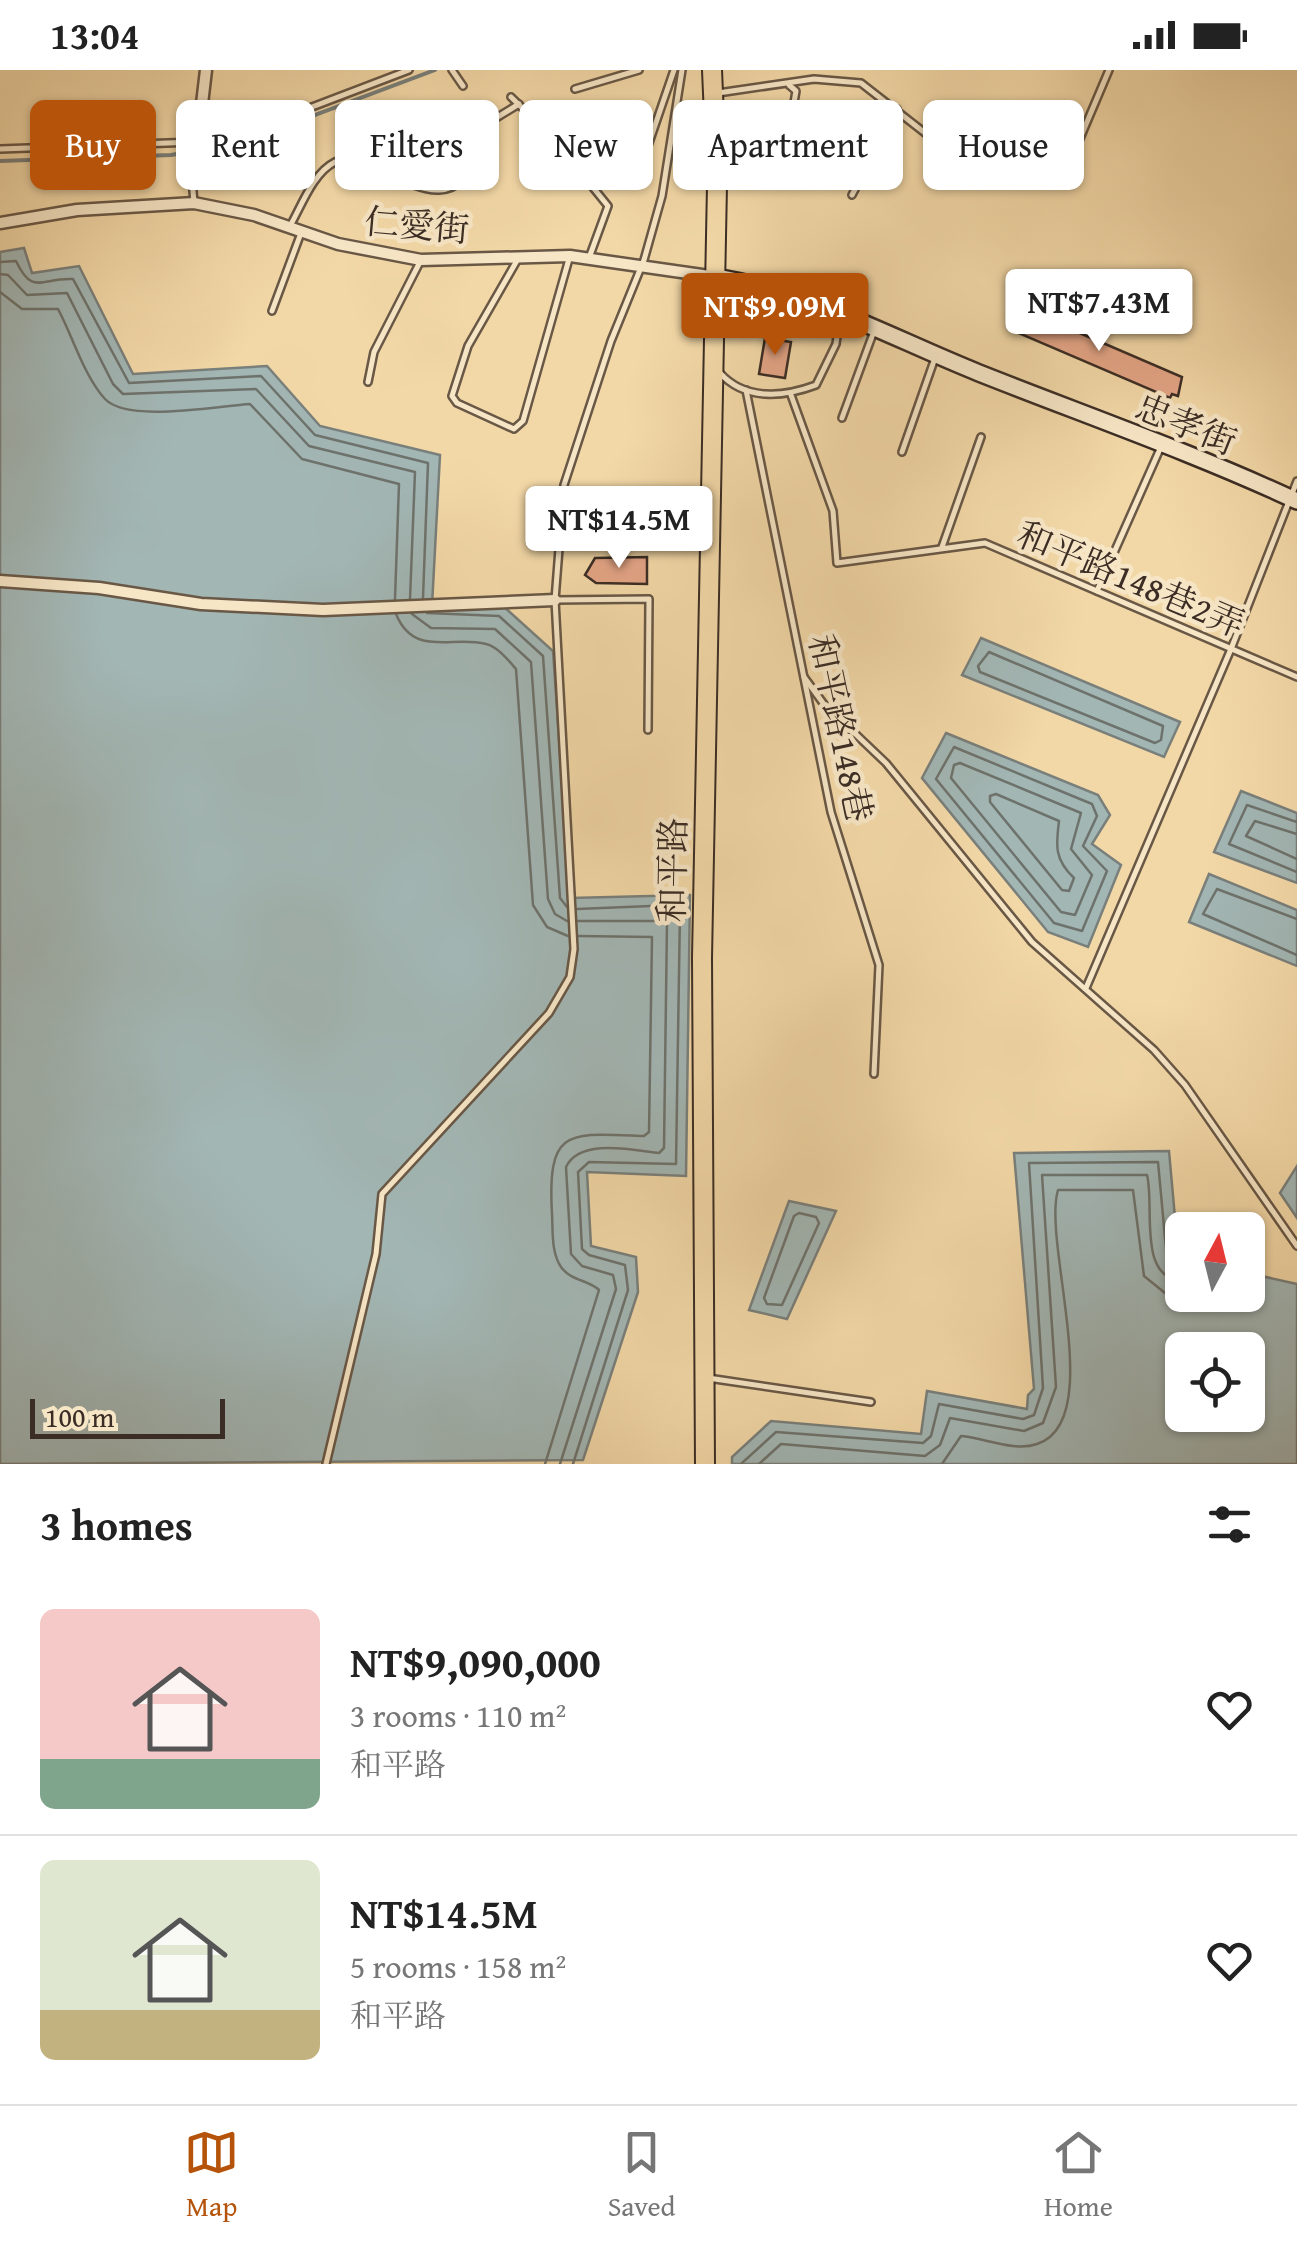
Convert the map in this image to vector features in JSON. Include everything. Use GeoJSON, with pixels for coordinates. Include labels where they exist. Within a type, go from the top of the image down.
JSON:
{"type":"FeatureCollection","features":[{"type":"Feature","properties":{"kind":"main road","name":"和平路"},"geometry":{"type":"LineString","coordinates":[[706,1464],[702,958],[715,366],[712,70]]}},
{"type":"Feature","properties":{"kind":"street"},"geometry":{"type":"LineString","coordinates":[[202,100],[206,70]]}},
{"type":"Feature","properties":{"kind":"street","name":"仁愛街"},"geometry":{"type":"LineString","coordinates":[[0,223],[78,210],[194,203],[421,260],[570,256],[716,277]]}},
{"type":"Feature","properties":{"kind":"street","name":"忠孝街"},"geometry":{"type":"LineString","coordinates":[[716,277],[761,285],[840,310],[936,356],[1294,500]]}},
{"type":"Feature","properties":{"kind":"street"},"geometry":{"type":"LineString","coordinates":[[0,581],[99,588],[201,604],[323,610],[555,600]]}},
{"type":"Feature","properties":{"kind":"lane"},"geometry":{"type":"LineString","coordinates":[[315,105],[409,70]]}},
{"type":"Feature","properties":{"kind":"lane"},"geometry":{"type":"LineString","coordinates":[[452,70],[463,86]]}},
{"type":"Feature","properties":{"kind":"lane"},"geometry":{"type":"LineString","coordinates":[[575,89],[639,70]]}},
{"type":"Feature","properties":{"kind":"lane"},"geometry":{"type":"LineString","coordinates":[[653,131],[674,70]]}},
{"type":"Feature","properties":{"kind":"lane"},"geometry":{"type":"LineString","coordinates":[[326,1464],[376,1254],[382,1194],[549,1013],[570,976],[574,949],[555,600],[568,470],[610,340],[642,266],[662,196],[682,70]]}},
{"type":"Feature","properties":{"kind":"lane"},"geometry":{"type":"LineString","coordinates":[[860,83],[864,70]]}},
{"type":"Feature","properties":{"kind":"lane"},"geometry":{"type":"LineString","coordinates":[[903,115],[934,140],[1006,166],[1052,172],[1070,162],[1109,70]]}},
{"type":"Feature","properties":{"kind":"lane"},"geometry":{"type":"LineString","coordinates":[[715,94],[825,79],[860,83],[883,100]]}},
{"type":"Feature","properties":{"kind":"lane"},"geometry":{"type":"LineString","coordinates":[[786,83],[796,91],[794,100]]}},
{"type":"Feature","properties":{"kind":"lane"},"geometry":{"type":"LineString","coordinates":[[499,116],[519,104],[511,96]]}},
{"type":"Feature","properties":{"kind":"lane"},"geometry":{"type":"LineString","coordinates":[[0,149],[176,148]]}},
{"type":"Feature","properties":{"kind":"lane"},"geometry":{"type":"LineString","coordinates":[[272,311],[295,231],[315,181],[335,163]]}},
{"type":"Feature","properties":{"kind":"lane"},"geometry":{"type":"LineString","coordinates":[[193,190],[194,203]]}},
{"type":"Feature","properties":{"kind":"lane"},"geometry":{"type":"LineString","coordinates":[[590,258],[608,206],[595,190]]}},
{"type":"Feature","properties":{"kind":"lane"},"geometry":{"type":"LineString","coordinates":[[852,195],[855,190]]}},
{"type":"Feature","properties":{"kind":"lane"},"geometry":{"type":"LineString","coordinates":[[520,256],[468,346],[452,396],[457,403],[514,429],[523,421],[570,256]]}},
{"type":"Feature","properties":{"kind":"lane"},"geometry":{"type":"LineString","coordinates":[[368,382],[374,352],[421,260]]}},
{"type":"Feature","properties":{"kind":"lane"},"geometry":{"type":"LineString","coordinates":[[715,366],[734,386],[746,390],[791,395],[816,385],[836,344],[840,310]]}},
{"type":"Feature","properties":{"kind":"lane"},"geometry":{"type":"LineString","coordinates":[[842,418],[874,328]]}},
{"type":"Feature","properties":{"kind":"lane"},"geometry":{"type":"LineString","coordinates":[[902,452],[936,356]]}},
{"type":"Feature","properties":{"kind":"lane","name":"和平路148巷"},"geometry":{"type":"LineString","coordinates":[[746,390],[831,812],[879,965],[874,1074]]}},
{"type":"Feature","properties":{"kind":"lane","name":"和平路148巷2弄"},"geometry":{"type":"LineString","coordinates":[[791,395],[833,511],[836,563],[985,544],[1297,677]]}},
{"type":"Feature","properties":{"kind":"lane"},"geometry":{"type":"LineString","coordinates":[[942,547],[980,437]]}},
{"type":"Feature","properties":{"kind":"lane"},"geometry":{"type":"LineString","coordinates":[[1097,591],[1161,446]]}},
{"type":"Feature","properties":{"kind":"lane"},"geometry":{"type":"LineString","coordinates":[[1086,988],[1294,500],[1297,481]]}},
{"type":"Feature","properties":{"kind":"lane"},"geometry":{"type":"LineString","coordinates":[[555,600],[649,599],[648,730]]}},
{"type":"Feature","properties":{"kind":"lane"},"geometry":{"type":"LineString","coordinates":[[804,677],[823,703],[886,763],[1032,942],[1154,1050],[1185,1086],[1297,1246]]}},
{"type":"Feature","properties":{"kind":"lane"},"geometry":{"type":"LineString","coordinates":[[704,1378],[871,1402]]}},
{"type":"Feature","properties":{"kind":"water"},"geometry":{"type":"Polygon","coordinates":[[[24,248],[32,273],[79,266],[133,374],[267,366],[320,426],[440,455],[432,606],[503,606],[553,651],[570,898],[690,895],[686,1176],[587,1172],[591,1246],[636,1257],[638,1292],[583,1460],[0,1464],[0,252],[24,248]]]}},
{"type":"Feature","properties":{"kind":"water"},"geometry":{"type":"Polygon","coordinates":[[[981,638],[1180,722],[1164,757],[962,675],[981,638]]]}},
{"type":"Feature","properties":{"kind":"water"},"geometry":{"type":"Polygon","coordinates":[[[946,733],[1098,795],[1110,815],[1092,844],[1121,865],[1088,947],[1048,932],[922,778],[946,733]]]}},
{"type":"Feature","properties":{"kind":"water"},"geometry":{"type":"Polygon","coordinates":[[[1241,791],[1297,813],[1297,883],[1214,852],[1241,791]]]}},
{"type":"Feature","properties":{"kind":"water"},"geometry":{"type":"Polygon","coordinates":[[[1209,874],[1297,910],[1297,966],[1189,922],[1209,874]]]}},
{"type":"Feature","properties":{"kind":"water"},"geometry":{"type":"Polygon","coordinates":[[[1169,1151],[1175,1212],[1165,1212],[1165,1312],[1265,1312],[1265,1277],[1297,1284],[1297,1464],[732,1464],[732,1457],[771,1421],[921,1434],[927,1391],[1027,1409],[1028,1395],[1034,1389],[1014,1153],[1169,1151]]]}},
{"type":"Feature","properties":{"kind":"water"},"geometry":{"type":"Polygon","coordinates":[[[1297,1166],[1297,1218],[1280,1193],[1297,1166]]]}},
{"type":"Feature","properties":{"kind":"water"},"geometry":{"type":"Polygon","coordinates":[[[789,1201],[836,1211],[787,1319],[749,1310],[789,1201]]]}},
{"type":"Feature","properties":{"kind":"building"},"geometry":{"type":"Polygon","coordinates":[[[1024,309],[1182,377],[1178,396],[1172,394],[1170,398],[1014,331],[1024,309]]]}},
{"type":"Feature","properties":{"kind":"building"},"geometry":{"type":"Polygon","coordinates":[[[765,338],[791,342],[785,378],[759,374],[765,338]]]}},
{"type":"Feature","properties":{"kind":"building"},"geometry":{"type":"Polygon","coordinates":[[[647,557],[647,584],[596,583],[585,575],[595,558],[647,557]]]}},
{"type":"Feature","properties":{"kind":"waterway"},"geometry":{"type":"LineString","coordinates":[[0,161],[171,155],[243,142],[435,70]]}}]}
